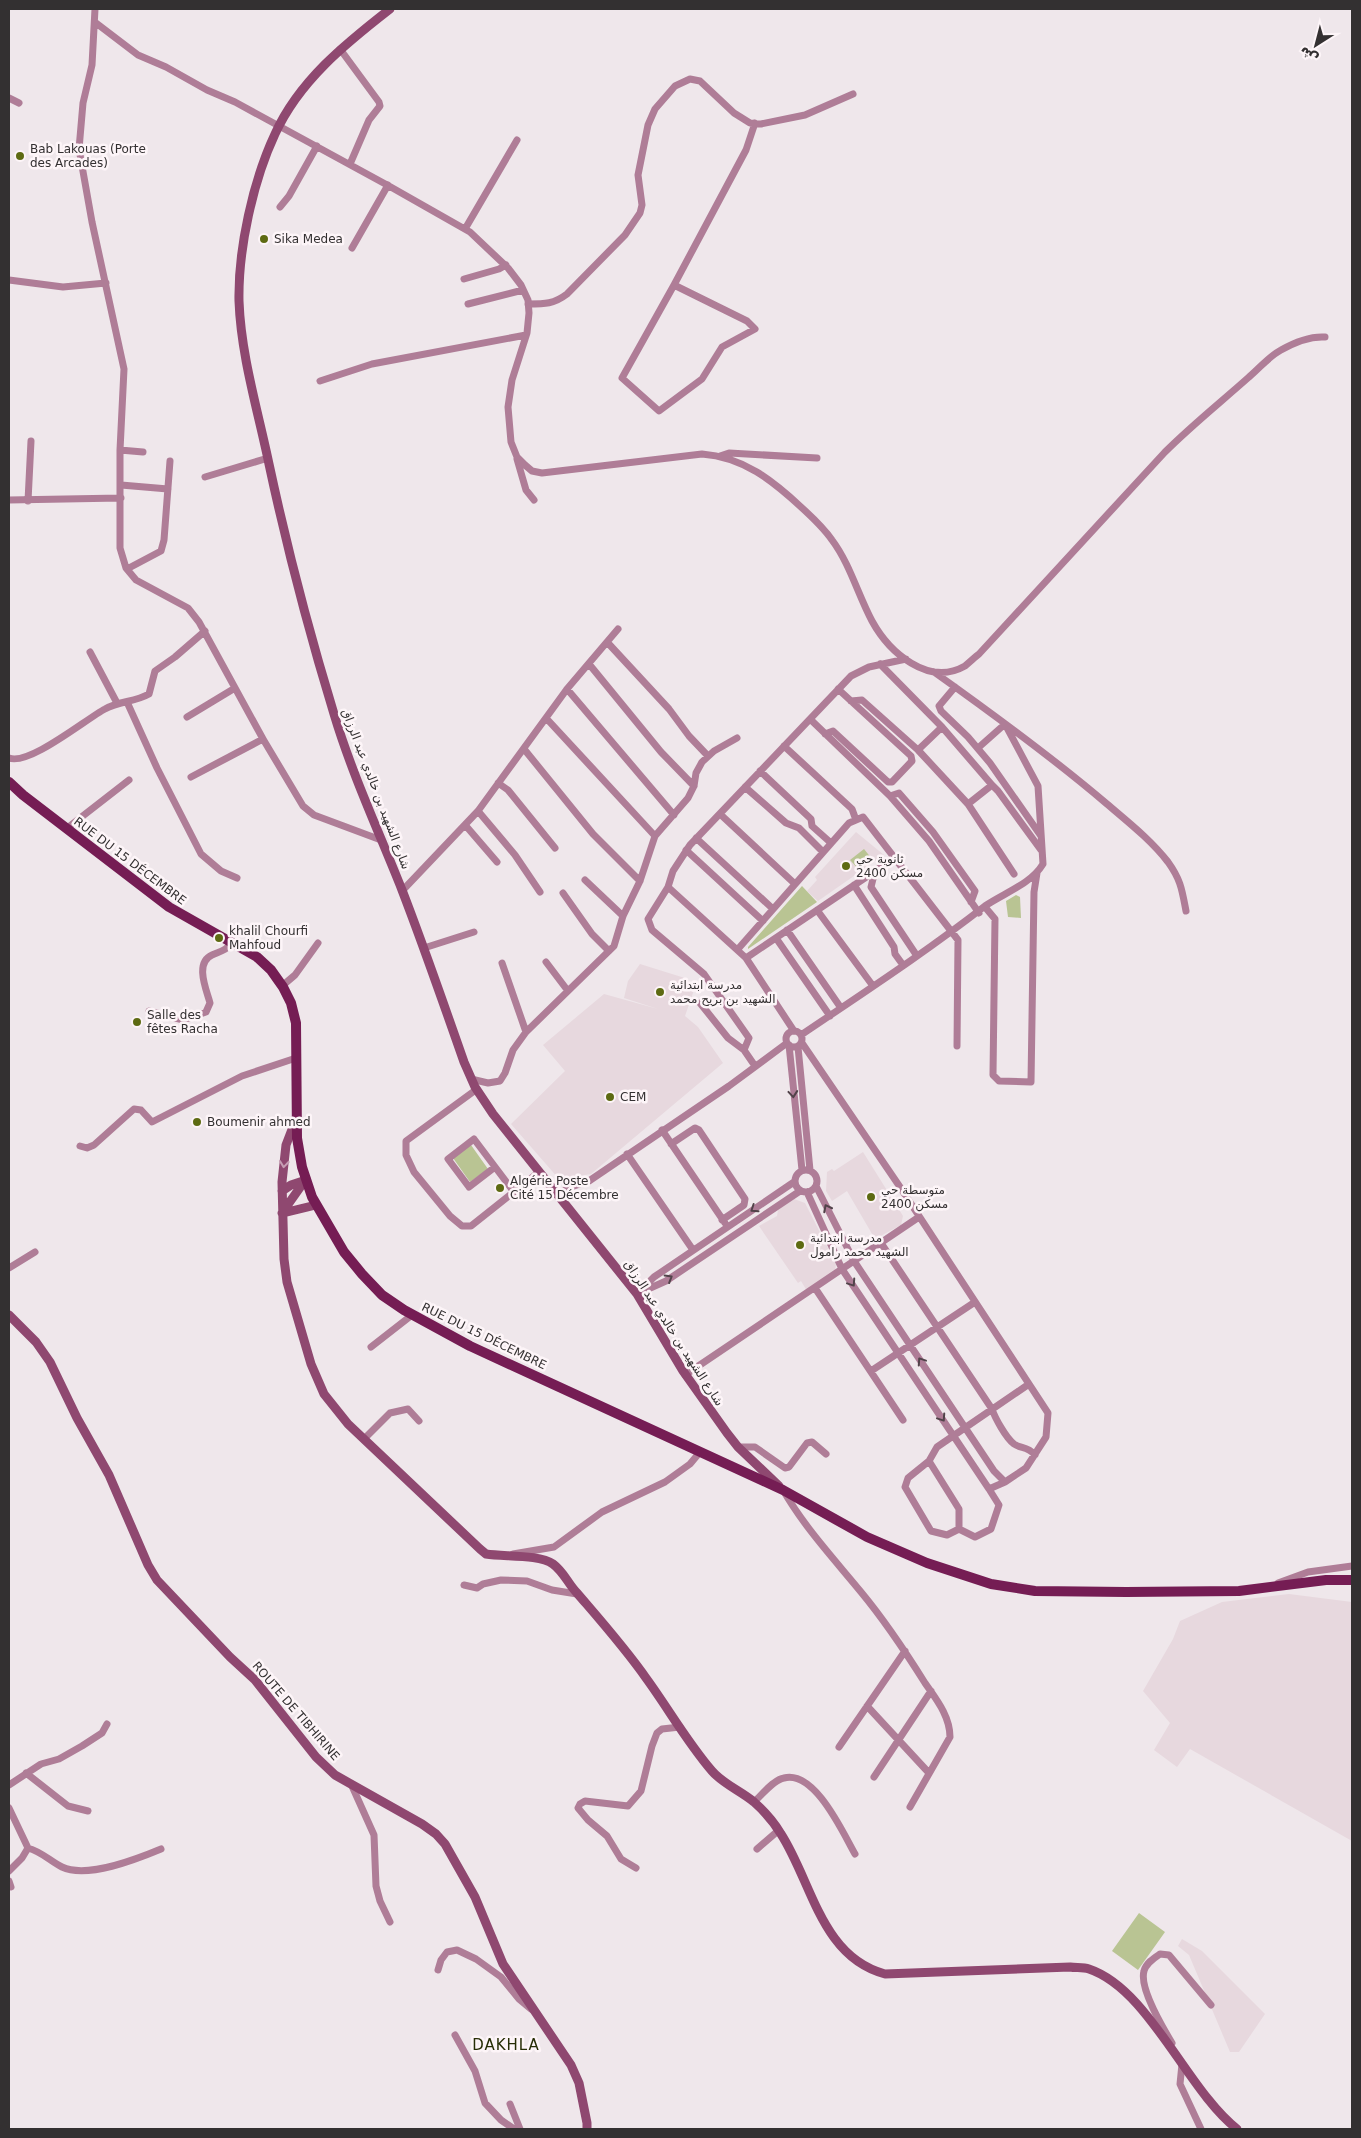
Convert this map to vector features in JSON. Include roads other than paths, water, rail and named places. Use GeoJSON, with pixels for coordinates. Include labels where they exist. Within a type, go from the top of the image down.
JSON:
{"type":"FeatureCollection","features":[{"type":"Feature","properties":{"kind":"main road","name":"RUE DU 15 DÉCEMBRE"},"geometry":{"type":"LineString","coordinates":[[9,782],[66,829],[169,907],[232,942],[256,957],[271,970],[282,986],[296,1023],[297,1138],[306,1180],[316,1205],[344,1252],[362,1274],[382,1295],[412,1314],[470,1346],[782,1490],[867,1537],[927,1563],[991,1584],[1035,1591],[1154,1592],[1239,1591],[1326,1580],[1352,1580]]}},
{"type":"Feature","properties":{"kind":"street"},"geometry":{"type":"LineString","coordinates":[[95,9],[96,23],[92,64],[79,132],[79,149],[124,369],[120,450],[120,548],[127,569],[136,580],[188,608],[205,631],[263,739],[303,806],[314,815],[381,840]]}},
{"type":"Feature","properties":{"kind":"street","name":"شارع الشهيد بن خالدي عبد الرزاق"},"geometry":{"type":"LineString","coordinates":[[390,9],[340,49],[301,92],[279,126],[253,199],[241,264],[239,300],[242,332],[260,428],[283,529],[334,714],[349,759],[402,890],[471,1079],[493,1114],[637,1294],[686,1375],[738,1447],[782,1490]]}},
{"type":"Feature","properties":{"kind":"street"},"geometry":{"type":"LineString","coordinates":[[96,23],[138,55],[166,67],[206,90],[235,102],[318,146],[465,230],[506,265],[524,290],[528,304],[529,313],[526,335],[512,380],[508,408],[511,442],[526,490],[534,500]]}},
{"type":"Feature","properties":{"kind":"street"},"geometry":{"type":"LineString","coordinates":[[340,49],[380,106],[369,120],[350,164]]}},
{"type":"Feature","properties":{"kind":"street"},"geometry":{"type":"LineString","coordinates":[[528,304],[556,302],[567,294],[634,224],[642,205],[638,176],[650,117],[675,86],[690,79],[700,81],[743,120],[761,124],[805,115],[853,94]]}},
{"type":"Feature","properties":{"kind":"street"},"geometry":{"type":"LineString","coordinates":[[9,98],[18,103]]}},
{"type":"Feature","properties":{"kind":"street"},"geometry":{"type":"LineString","coordinates":[[674,285],[747,321],[755,329],[722,347],[702,378],[659,411],[622,378],[746,150],[755,123]]}},
{"type":"Feature","properties":{"kind":"street"},"geometry":{"type":"LineString","coordinates":[[465,230],[517,140]]}},
{"type":"Feature","properties":{"kind":"street"},"geometry":{"type":"LineString","coordinates":[[280,207],[289,196],[318,146]]}},
{"type":"Feature","properties":{"kind":"street"},"geometry":{"type":"LineString","coordinates":[[352,248],[388,185]]}},
{"type":"Feature","properties":{"kind":"street"},"geometry":{"type":"LineString","coordinates":[[464,279],[499,269],[506,265]]}},
{"type":"Feature","properties":{"kind":"street"},"geometry":{"type":"LineString","coordinates":[[9,280],[63,287],[106,283]]}},
{"type":"Feature","properties":{"kind":"street"},"geometry":{"type":"LineString","coordinates":[[468,304],[524,290]]}},
{"type":"Feature","properties":{"kind":"street"},"geometry":{"type":"LineString","coordinates":[[320,380],[372,364],[526,335]]}},
{"type":"Feature","properties":{"kind":"street"},"geometry":{"type":"LineString","coordinates":[[934,672],[948,671],[964,666],[980,654],[1165,452],[1186,431],[1251,376],[1266,359],[1282,349],[1312,336],[1325,337]]}},
{"type":"Feature","properties":{"kind":"street"},"geometry":{"type":"LineString","coordinates":[[28,500],[30,441]]}},
{"type":"Feature","properties":{"kind":"street"},"geometry":{"type":"LineString","coordinates":[[120,450],[143,452]]}},
{"type":"Feature","properties":{"kind":"street"},"geometry":{"type":"LineString","coordinates":[[719,456],[729,453],[817,458]]}},
{"type":"Feature","properties":{"kind":"street"},"geometry":{"type":"LineString","coordinates":[[517,457],[532,470],[542,473],[702,454],[736,461],[759,472],[779,487],[817,522],[832,539],[875,626],[888,643],[918,667],[934,672],[1091,790],[1154,847],[1168,863],[1184,891],[1186,911]]}},
{"type":"Feature","properties":{"kind":"street"},"geometry":{"type":"LineString","coordinates":[[205,477],[268,458]]}},
{"type":"Feature","properties":{"kind":"street"},"geometry":{"type":"LineString","coordinates":[[127,569],[161,551],[164,540],[170,461]]}},
{"type":"Feature","properties":{"kind":"street"},"geometry":{"type":"LineString","coordinates":[[121,485],[168,489]]}},
{"type":"Feature","properties":{"kind":"street"},"geometry":{"type":"LineString","coordinates":[[9,500],[121,498]]}},
{"type":"Feature","properties":{"kind":"street"},"geometry":{"type":"LineString","coordinates":[[402,890],[466,826],[567,689],[618,629]]}},
{"type":"Feature","properties":{"kind":"street"},"geometry":{"type":"LineString","coordinates":[[9,758],[17,759],[35,752],[68,735],[104,709],[117,703],[127,702],[149,694],[155,671],[175,657],[205,631]]}},
{"type":"Feature","properties":{"kind":"street"},"geometry":{"type":"LineString","coordinates":[[607,642],[669,709],[689,736],[708,756]]}},
{"type":"Feature","properties":{"kind":"street"},"geometry":{"type":"LineString","coordinates":[[90,652],[117,703]]}},
{"type":"Feature","properties":{"kind":"street"},"geometry":{"type":"LineString","coordinates":[[744,1050],[749,1038],[704,974],[652,930],[648,918],[668,887],[673,871],[686,850],[838,689],[851,676],[869,667],[906,659]]}},
{"type":"Feature","properties":{"kind":"street"},"geometry":{"type":"LineString","coordinates":[[589,664],[661,752],[694,786]]}},
{"type":"Feature","properties":{"kind":"street"},"geometry":{"type":"LineString","coordinates":[[880,664],[942,727],[998,790],[1042,850]]}},
{"type":"Feature","properties":{"kind":"street"},"geometry":{"type":"LineString","coordinates":[[954,687],[939,706],[941,711],[978,748],[1041,836]]}},
{"type":"Feature","properties":{"kind":"street"},"geometry":{"type":"LineString","coordinates":[[187,717],[235,688]]}},
{"type":"Feature","properties":{"kind":"street"},"geometry":{"type":"LineString","coordinates":[[567,689],[674,815]]}},
{"type":"Feature","properties":{"kind":"street"},"geometry":{"type":"LineString","coordinates":[[825,734],[833,731],[888,782],[892,782],[912,761],[911,756],[838,689]]}},
{"type":"Feature","properties":{"kind":"street"},"geometry":{"type":"LineString","coordinates":[[851,702],[862,700],[918,750],[968,804],[1014,874]]}},
{"type":"Feature","properties":{"kind":"street"},"geometry":{"type":"LineString","coordinates":[[127,702],[157,768],[201,854],[221,871],[237,878]]}},
{"type":"Feature","properties":{"kind":"street"},"geometry":{"type":"LineString","coordinates":[[546,718],[655,836]]}},
{"type":"Feature","properties":{"kind":"street"},"geometry":{"type":"LineString","coordinates":[[810,719],[890,796],[899,793],[933,832],[975,891],[971,902],[979,913]]}},
{"type":"Feature","properties":{"kind":"street"},"geometry":{"type":"LineString","coordinates":[[978,748],[1005,724]]}},
{"type":"Feature","properties":{"kind":"street"},"geometry":{"type":"LineString","coordinates":[[788,1044],[793,1048],[799,1039],[841,1008],[1037,873],[1043,864],[1038,786],[1005,724]]}},
{"type":"Feature","properties":{"kind":"street"},"geometry":{"type":"LineString","coordinates":[[918,750],[942,727]]}},
{"type":"Feature","properties":{"kind":"street"},"geometry":{"type":"LineString","coordinates":[[471,1079],[488,1083],[500,1081],[506,1073],[513,1050],[526,1032],[614,946],[623,916],[640,881],[655,836],[688,798],[694,786],[696,773],[702,762],[714,751],[737,738]]}},
{"type":"Feature","properties":{"kind":"street"},"geometry":{"type":"LineString","coordinates":[[190,778],[263,739]]}},
{"type":"Feature","properties":{"kind":"street"},"geometry":{"type":"LineString","coordinates":[[784,746],[852,809],[856,820]]}},
{"type":"Feature","properties":{"kind":"street"},"geometry":{"type":"LineString","coordinates":[[524,749],[594,834],[640,881]]}},
{"type":"Feature","properties":{"kind":"street"},"geometry":{"type":"LineString","coordinates":[[760,771],[811,819],[812,826],[831,843]]}},
{"type":"Feature","properties":{"kind":"street"},"geometry":{"type":"LineString","coordinates":[[66,829],[129,780]]}},
{"type":"Feature","properties":{"kind":"street"},"geometry":{"type":"LineString","coordinates":[[498,783],[508,790],[555,848]]}},
{"type":"Feature","properties":{"kind":"street"},"geometry":{"type":"LineString","coordinates":[[968,804],[992,785]]}},
{"type":"Feature","properties":{"kind":"street"},"geometry":{"type":"LineString","coordinates":[[745,787],[786,823],[799,828],[823,852]]}},
{"type":"Feature","properties":{"kind":"street"},"geometry":{"type":"LineString","coordinates":[[478,811],[515,855],[540,892]]}},
{"type":"Feature","properties":{"kind":"street"},"geometry":{"type":"LineString","coordinates":[[720,814],[795,884]]}},
{"type":"Feature","properties":{"kind":"street"},"geometry":{"type":"LineString","coordinates":[[738,949],[849,823],[864,817],[958,940],[957,1046]]}},
{"type":"Feature","properties":{"kind":"street"},"geometry":{"type":"LineString","coordinates":[[466,826],[497,862]]}},
{"type":"Feature","properties":{"kind":"street"},"geometry":{"type":"LineString","coordinates":[[804,834],[812,826]]}},
{"type":"Feature","properties":{"kind":"street"},"geometry":{"type":"LineString","coordinates":[[696,838],[773,909]]}},
{"type":"Feature","properties":{"kind":"street"},"geometry":{"type":"LineString","coordinates":[[686,850],[763,921]]}},
{"type":"Feature","properties":{"kind":"street"},"geometry":{"type":"LineString","coordinates":[[746,958],[896,857]]}},
{"type":"Feature","properties":{"kind":"street"},"geometry":{"type":"LineString","coordinates":[[875,871],[871,887],[917,956]]}},
{"type":"Feature","properties":{"kind":"street"},"geometry":{"type":"LineString","coordinates":[[985,907],[995,919],[994,1074],[999,1081],[1031,1082],[1034,892],[1037,873]]}},
{"type":"Feature","properties":{"kind":"street"},"geometry":{"type":"LineString","coordinates":[[585,880],[623,916]]}},
{"type":"Feature","properties":{"kind":"street"},"geometry":{"type":"LineString","coordinates":[[854,885],[894,947],[895,954],[903,966]]}},
{"type":"Feature","properties":{"kind":"street"},"geometry":{"type":"LineString","coordinates":[[668,887],[746,958],[1048,1413],[1046,1437],[1026,1468],[989,1490]]}},
{"type":"Feature","properties":{"kind":"street"},"geometry":{"type":"LineString","coordinates":[[562,893],[592,934],[609,951]]}},
{"type":"Feature","properties":{"kind":"street"},"geometry":{"type":"LineString","coordinates":[[818,910],[872,986]]}},
{"type":"Feature","properties":{"kind":"street"},"geometry":{"type":"LineString","coordinates":[[787,930],[841,1008]]}},
{"type":"Feature","properties":{"kind":"street"},"geometry":{"type":"LineString","coordinates":[[424,948],[474,932]]}},
{"type":"Feature","properties":{"kind":"street"},"geometry":{"type":"LineString","coordinates":[[776,938],[830,1016]]}},
{"type":"Feature","properties":{"kind":"street"},"geometry":{"type":"LineString","coordinates":[[149,1012],[183,1020],[206,1012],[210,1003],[204,989],[205,962],[209,956],[228,949],[232,942]]}},
{"type":"Feature","properties":{"kind":"street"},"geometry":{"type":"LineString","coordinates":[[282,986],[295,974],[318,943]]}},
{"type":"Feature","properties":{"kind":"street"},"geometry":{"type":"LineString","coordinates":[[546,962],[568,991]]}},
{"type":"Feature","properties":{"kind":"street"},"geometry":{"type":"LineString","coordinates":[[502,963],[526,1032]]}},
{"type":"Feature","properties":{"kind":"street"},"geometry":{"type":"LineString","coordinates":[[700,1003],[728,1038],[744,1050],[756,1066]]}},
{"type":"Feature","properties":{"kind":"street"},"geometry":{"type":"LineString","coordinates":[[799,1039],[787,1035],[806,1170],[817,1179],[816,1186],[854,1261],[994,1471],[1004,1482]]}},
{"type":"Feature","properties":{"kind":"street"},"geometry":{"type":"LineString","coordinates":[[799,1039],[806,1170]]}},
{"type":"Feature","properties":{"kind":"street"},"geometry":{"type":"LineString","coordinates":[[558,1195],[568,1188],[588,1181],[788,1044]]}},
{"type":"Feature","properties":{"kind":"street"},"geometry":{"type":"LineString","coordinates":[[80,1146],[87,1148],[94,1145],[134,1109],[141,1110],[152,1122],[242,1076],[296,1058]]}},
{"type":"Feature","properties":{"kind":"street"},"geometry":{"type":"LineString","coordinates":[[477,1089],[406,1141],[406,1155],[414,1172],[450,1216],[462,1226],[471,1226],[539,1172]]}},
{"type":"Feature","properties":{"kind":"street"},"geometry":{"type":"LineString","coordinates":[[296,1118],[286,1145],[282,1191],[284,1259],[288,1282],[311,1364],[324,1394],[336,1410],[364,1439],[486,1554],[551,1562],[561,1571],[577,1594],[605,1623],[713,1773],[754,1802],[779,1830],[834,1939],[856,1961],[871,1971],[885,1974],[1070,1967],[1088,1968],[1115,1983],[1133,2000],[1213,2105],[1237,2129]]}},
{"type":"Feature","properties":{"kind":"street"},"geometry":{"type":"LineString","coordinates":[[671,1144],[695,1128],[699,1130],[745,1200],[744,1205],[722,1220]]}},
{"type":"Feature","properties":{"kind":"street"},"geometry":{"type":"LineString","coordinates":[[662,1130],[728,1227]]}},
{"type":"Feature","properties":{"kind":"street"},"geometry":{"type":"LineString","coordinates":[[495,1167],[469,1187],[448,1159],[474,1139],[514,1192]]}},
{"type":"Feature","properties":{"kind":"street"},"geometry":{"type":"LineString","coordinates":[[627,1154],[693,1250]]}},
{"type":"Feature","properties":{"kind":"street"},"geometry":{"type":"LineString","coordinates":[[637,1294],[654,1277],[794,1182],[796,1175],[806,1170]]}},
{"type":"Feature","properties":{"kind":"street"},"geometry":{"type":"LineString","coordinates":[[282,1191],[291,1185],[306,1180]]}},
{"type":"Feature","properties":{"kind":"street"},"geometry":{"type":"LineString","coordinates":[[282,1213],[306,1180]]}},
{"type":"Feature","properties":{"kind":"street"},"geometry":{"type":"LineString","coordinates":[[794,1182],[804,1192],[842,1269],[999,1505],[991,1529],[975,1537],[959,1529]]}},
{"type":"Feature","properties":{"kind":"street"},"geometry":{"type":"LineString","coordinates":[[637,1294],[666,1280],[816,1186]]}},
{"type":"Feature","properties":{"kind":"street"},"geometry":{"type":"LineString","coordinates":[[282,1213],[316,1205]]}},
{"type":"Feature","properties":{"kind":"street"},"geometry":{"type":"LineString","coordinates":[[686,1375],[919,1216]]}},
{"type":"Feature","properties":{"kind":"street"},"geometry":{"type":"LineString","coordinates":[[881,1243],[992,1409],[995,1418],[1014,1444],[1029,1448],[1035,1455]]}},
{"type":"Feature","properties":{"kind":"street"},"geometry":{"type":"LineString","coordinates":[[9,1268],[35,1252]]}},
{"type":"Feature","properties":{"kind":"street"},"geometry":{"type":"LineString","coordinates":[[815,1288],[903,1420]]}},
{"type":"Feature","properties":{"kind":"street"},"geometry":{"type":"LineString","coordinates":[[871,1371],[975,1302]]}},
{"type":"Feature","properties":{"kind":"street"},"geometry":{"type":"LineString","coordinates":[[371,1348],[412,1314]]}},
{"type":"Feature","properties":{"kind":"street","name":"ROUTE DE TIBHIRINE"},"geometry":{"type":"LineString","coordinates":[[9,1315],[36,1342],[50,1362],[77,1418],[110,1475],[148,1564],[157,1580],[230,1657],[255,1680],[316,1756],[335,1774],[352,1786],[422,1824],[436,1834],[445,1844],[475,1897],[503,1964],[571,2065],[579,2083],[587,2129]]}},
{"type":"Feature","properties":{"kind":"street"},"geometry":{"type":"LineString","coordinates":[[959,1529],[947,1535],[931,1531],[905,1487],[908,1478],[929,1461],[937,1447],[1029,1384]]}},
{"type":"Feature","properties":{"kind":"street"},"geometry":{"type":"LineString","coordinates":[[364,1439],[390,1413],[408,1409],[419,1421]]}},
{"type":"Feature","properties":{"kind":"street"},"geometry":{"type":"LineString","coordinates":[[738,1447],[755,1447],[785,1468],[788,1467],[807,1442],[812,1442],[826,1454]]}},
{"type":"Feature","properties":{"kind":"street"},"geometry":{"type":"LineString","coordinates":[[506,1556],[554,1547],[602,1512],[665,1482],[690,1464],[700,1452]]}},
{"type":"Feature","properties":{"kind":"street"},"geometry":{"type":"LineString","coordinates":[[929,1461],[959,1509],[959,1529]]}},
{"type":"Feature","properties":{"kind":"street"},"geometry":{"type":"LineString","coordinates":[[782,1490],[798,1517],[862,1593],[905,1651],[946,1715],[950,1737],[910,1807]]}},
{"type":"Feature","properties":{"kind":"street"},"geometry":{"type":"LineString","coordinates":[[1266,1587],[1308,1572],[1352,1566]]}},
{"type":"Feature","properties":{"kind":"street"},"geometry":{"type":"LineString","coordinates":[[464,1585],[477,1588],[483,1584],[501,1580],[527,1581],[552,1590],[577,1594]]}},
{"type":"Feature","properties":{"kind":"street"},"geometry":{"type":"LineString","coordinates":[[839,1746],[905,1651]]}},
{"type":"Feature","properties":{"kind":"street"},"geometry":{"type":"LineString","coordinates":[[874,1777],[931,1691]]}},
{"type":"Feature","properties":{"kind":"street"},"geometry":{"type":"LineString","coordinates":[[867,1706],[929,1773]]}},
{"type":"Feature","properties":{"kind":"street"},"geometry":{"type":"LineString","coordinates":[[9,1784],[41,1764],[59,1759],[82,1746],[102,1733],[107,1724]]}},
{"type":"Feature","properties":{"kind":"street"},"geometry":{"type":"LineString","coordinates":[[636,1868],[621,1858],[607,1836],[588,1820],[578,1808],[585,1801],[628,1806],[641,1791],[657,1733],[662,1729],[680,1728]]}},
{"type":"Feature","properties":{"kind":"street"},"geometry":{"type":"LineString","coordinates":[[26,1773],[68,1806],[88,1811]]}},
{"type":"Feature","properties":{"kind":"street"},"geometry":{"type":"LineString","coordinates":[[754,1802],[784,1778],[794,1777],[804,1782],[818,1793],[855,1854]]}},
{"type":"Feature","properties":{"kind":"street"},"geometry":{"type":"LineString","coordinates":[[352,1786],[374,1836],[376,1886],[380,1901],[390,1922]]}},
{"type":"Feature","properties":{"kind":"street"},"geometry":{"type":"LineString","coordinates":[[9,1808],[28,1848]]}},
{"type":"Feature","properties":{"kind":"street"},"geometry":{"type":"LineString","coordinates":[[757,1848],[779,1830]]}},
{"type":"Feature","properties":{"kind":"street"},"geometry":{"type":"LineString","coordinates":[[28,1848],[36,1850],[62,1867],[72,1870],[98,1869],[132,1862],[161,1849]]}},
{"type":"Feature","properties":{"kind":"street"},"geometry":{"type":"LineString","coordinates":[[9,1871],[22,1858],[28,1848]]}},
{"type":"Feature","properties":{"kind":"street"},"geometry":{"type":"LineString","coordinates":[[438,1970],[441,1960],[447,1952],[457,1950],[476,1959],[501,1977],[518,1999],[535,2012]]}},
{"type":"Feature","properties":{"kind":"street"},"geometry":{"type":"LineString","coordinates":[[1201,2129],[1180,2084],[1183,2065],[1157,2016],[1145,1987],[1144,1972],[1150,1961],[1160,1954],[1169,1954],[1211,2005]]}},
{"type":"Feature","properties":{"kind":"street"},"geometry":{"type":"LineString","coordinates":[[455,2034],[475,2071],[485,2103],[514,2129]]}},
{"type":"Feature","properties":{"kind":"street"},"geometry":{"type":"LineString","coordinates":[[510,2104],[520,2129]]}},
{"type":"Feature","properties":{"kind":"place","name":"Bab Lakouas (Porte des Arcades)"},"geometry":{"type":"Point","coordinates":[20,156]}},
{"type":"Feature","properties":{"kind":"place","name":"Sika Medea"},"geometry":{"type":"Point","coordinates":[264,239]}},
{"type":"Feature","properties":{"kind":"place","name":"ثانوية حي 2400 مسكن"},"geometry":{"type":"Point","coordinates":[846,866]}},
{"type":"Feature","properties":{"kind":"place","name":"khalil Chourfi Mahfoud"},"geometry":{"type":"Point","coordinates":[219,938]}},
{"type":"Feature","properties":{"kind":"place","name":"مدرسة ابتدائية الشهيد بن بريح محمد"},"geometry":{"type":"Point","coordinates":[660,992]}},
{"type":"Feature","properties":{"kind":"place","name":"Salle des fêtes Racha"},"geometry":{"type":"Point","coordinates":[137,1022]}},
{"type":"Feature","properties":{"kind":"place","name":"CEM"},"geometry":{"type":"Point","coordinates":[610,1097]}},
{"type":"Feature","properties":{"kind":"place","name":"Boumenir ahmed"},"geometry":{"type":"Point","coordinates":[197,1122]}},
{"type":"Feature","properties":{"kind":"place","name":"Algérie Poste Cité 15 Décembre"},"geometry":{"type":"Point","coordinates":[500,1188]}},
{"type":"Feature","properties":{"kind":"place","name":"متوسطة حي 2400 مسكن"},"geometry":{"type":"Point","coordinates":[871,1197]}},
{"type":"Feature","properties":{"kind":"place","name":"مدرسة ابتدائية الشهيد محمد رامول"},"geometry":{"type":"Point","coordinates":[800,1245]}},
{"type":"Feature","properties":{"kind":"district","name":"DAKHLA"},"geometry":{"type":"Point","coordinates":[506,2045]}}]}
